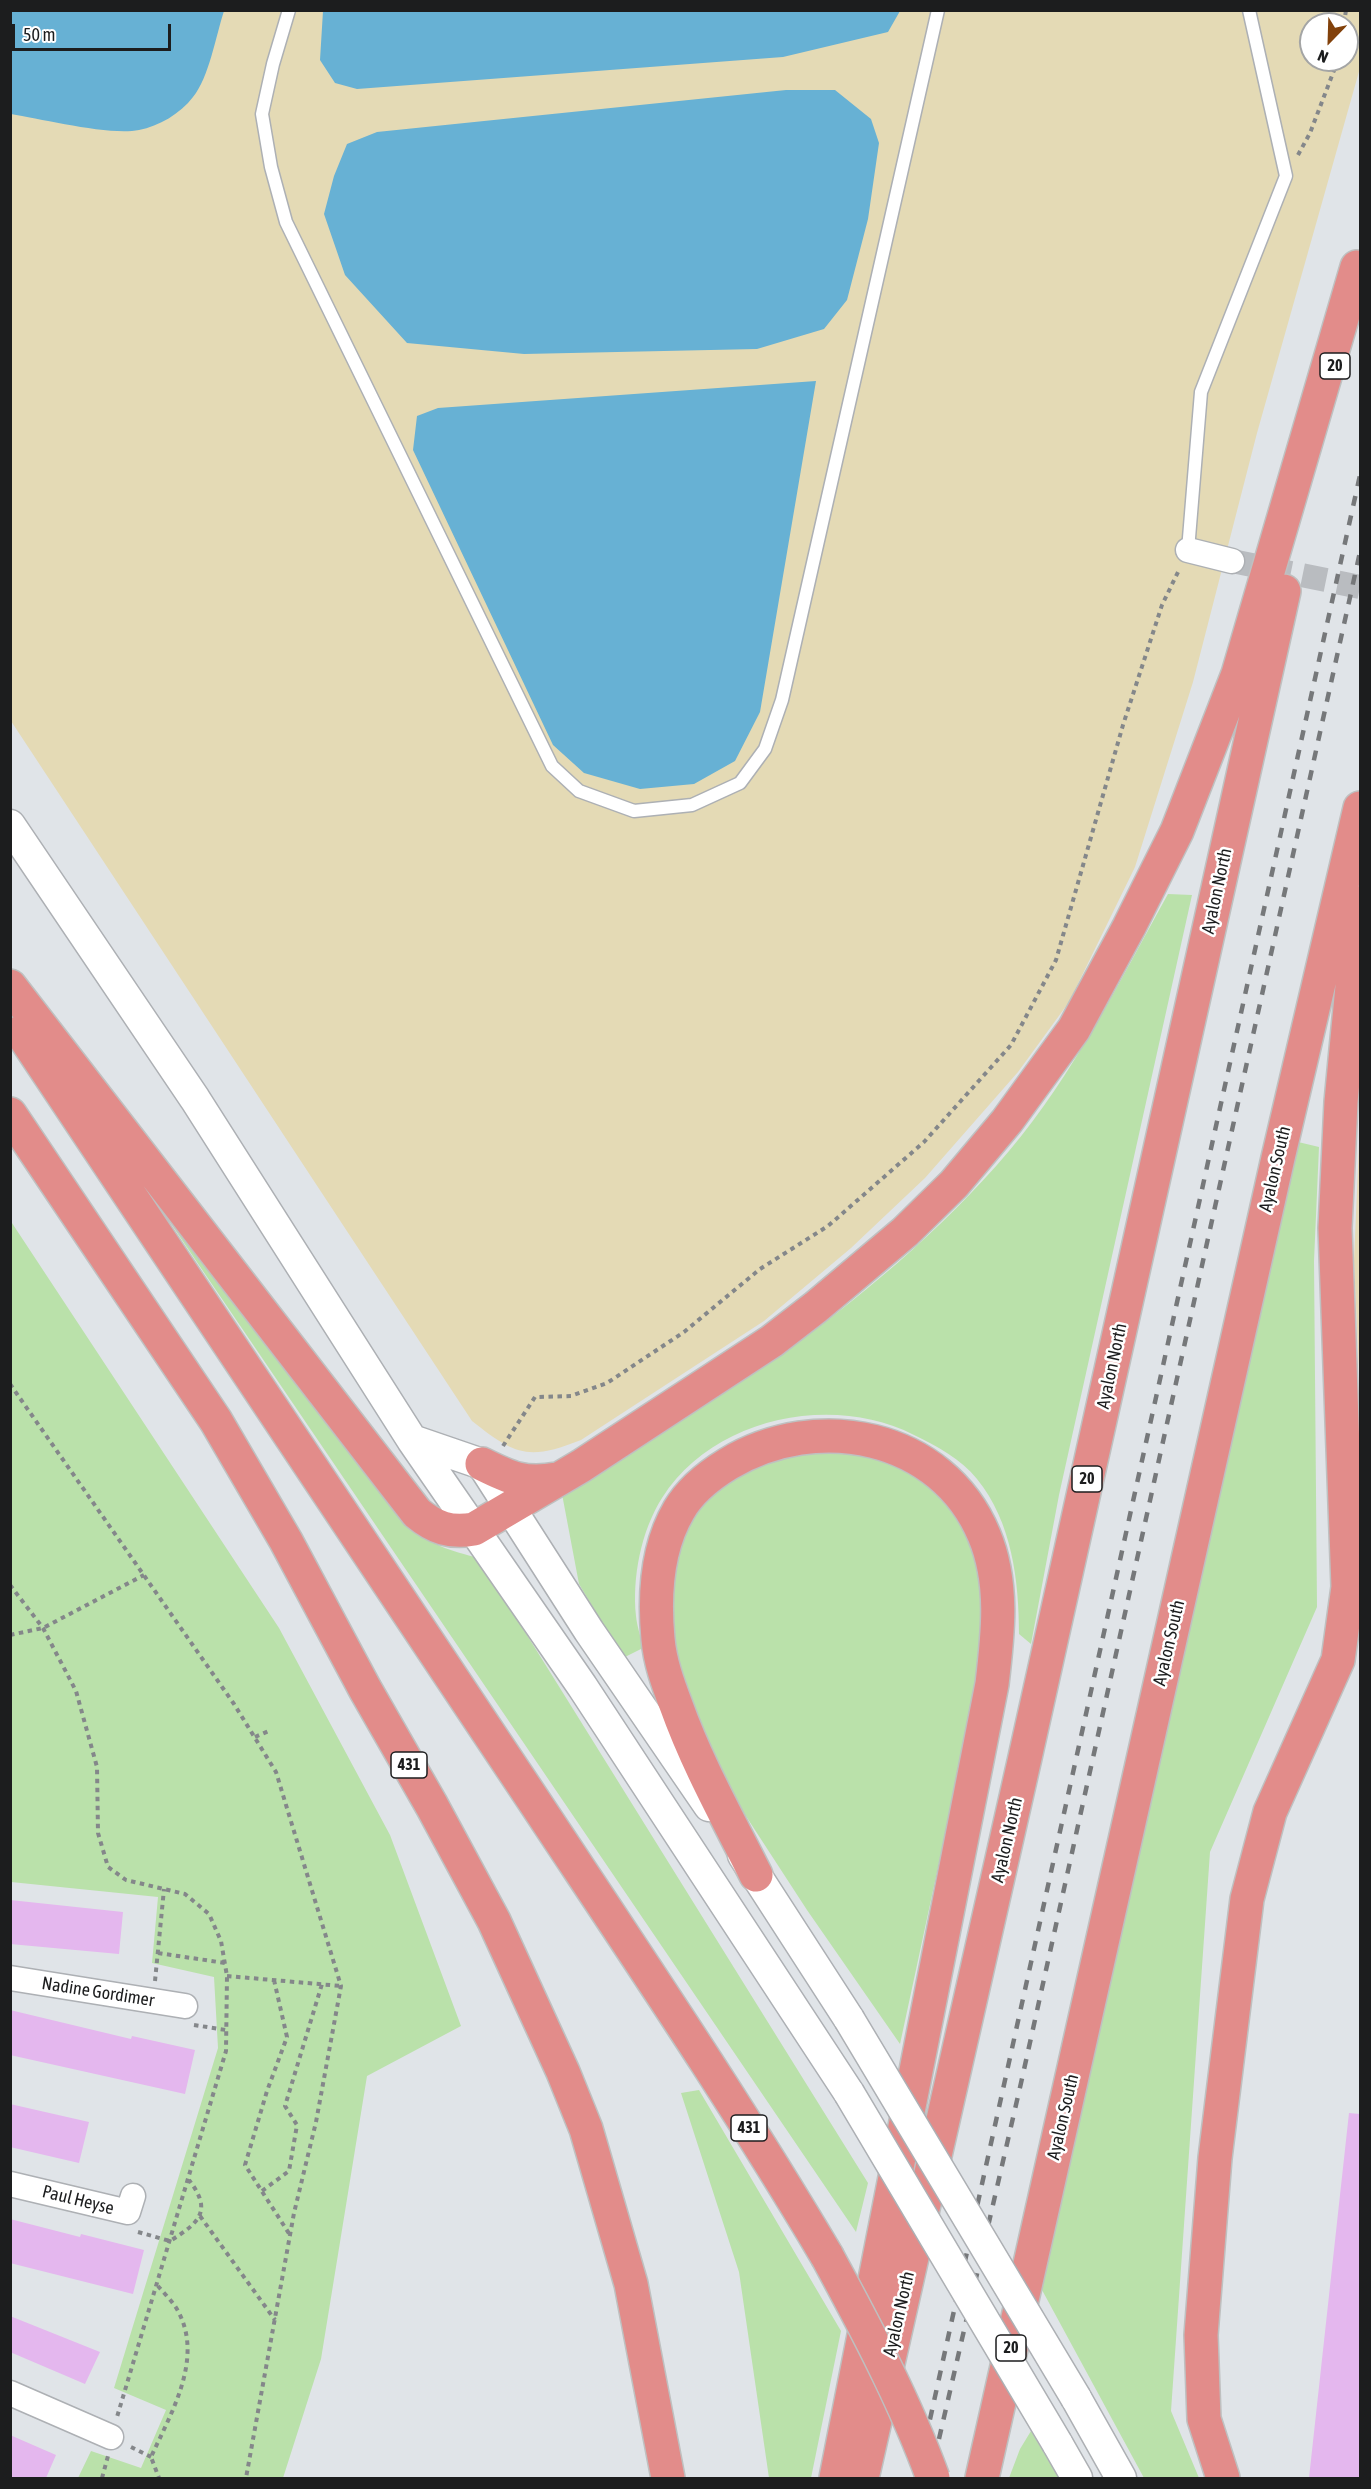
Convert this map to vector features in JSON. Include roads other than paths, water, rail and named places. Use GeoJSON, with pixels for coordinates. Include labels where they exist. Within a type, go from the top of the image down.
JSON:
{"type":"FeatureCollection","features":[{"type":"Feature","properties":{"kind":"highway"},"geometry":{"type":"LineString","coordinates":[[10,986],[417,1513],[430,1524],[442,1529],[456,1532],[474,1529],[562,1478],[772,1341],[905,1232],[954,1184],[1007,1120],[1074,1029],[1177,831],[1221,723],[1248,642],[1359,260]]}},
{"type":"Feature","properties":{"kind":"highway","name":"Ayalon North"},"geometry":{"type":"LineString","coordinates":[[862,2478],[1359,260]]}},
{"type":"Feature","properties":{"kind":"highway","name":"Ayalon South"},"geometry":{"type":"LineString","coordinates":[[982,2478],[1275,1169],[1360,808]]}},
{"type":"Feature","properties":{"kind":"highway"},"geometry":{"type":"LineString","coordinates":[[1223,2478],[1204,2419],[1201,2335],[1215,2158],[1247,1899],[1270,1812],[1338,1660],[1348,1587],[1335,1228],[1339,1133],[1360,903]]}},
{"type":"Feature","properties":{"kind":"highway","name":"431"},"geometry":{"type":"LineString","coordinates":[[10,1017],[430,1642],[742,2116],[827,2256],[872,2339],[916,2431],[933,2478]]}},
{"type":"Feature","properties":{"kind":"highway","name":"431"},"geometry":{"type":"LineString","coordinates":[[10,1114],[216,1421],[286,1541],[494,1921],[563,2072],[586,2129],[631,2284],[668,2478]]}},
{"type":"Feature","properties":{"kind":"highway"},"geometry":{"type":"LineString","coordinates":[[756,1875],[690,1744],[663,1667],[658,1642],[656,1606],[661,1553],[679,1510],[688,1498],[715,1472],[758,1448],[803,1436],[842,1436],[882,1443],[924,1463],[961,1492],[984,1534],[991,1553],[998,1605],[992,1684],[836,2478]]}},
{"type":"Feature","properties":{"kind":"highway"},"geometry":{"type":"LineString","coordinates":[[482,1464],[510,1478],[536,1483],[562,1478]]}},
{"type":"Feature","properties":{"kind":"street"},"geometry":{"type":"LineString","coordinates":[[1188,550],[1232,561]]}},
{"type":"Feature","properties":{"kind":"street"},"geometry":{"type":"LineString","coordinates":[[10,825],[195,1100],[412,1440],[588,1696],[849,2093],[1077,2478]]}},
{"type":"Feature","properties":{"kind":"street"},"geometry":{"type":"LineString","coordinates":[[412,1440],[482,1464],[589,1632],[756,1875],[849,2019],[1076,2398],[1121,2478]]}},
{"type":"Feature","properties":{"kind":"street","name":"Nadine Gordimer"},"geometry":{"type":"LineString","coordinates":[[10,1978],[185,2006]]}},
{"type":"Feature","properties":{"kind":"street","name":"Paul Heyse"},"geometry":{"type":"LineString","coordinates":[[10,2184],[128,2212],[133,2196]]}},
{"type":"Feature","properties":{"kind":"street"},"geometry":{"type":"LineString","coordinates":[[10,2393],[111,2437]]}},
{"type":"Feature","properties":{"kind":"lane"},"geometry":{"type":"LineString","coordinates":[[289,10],[273,64],[262,114],[271,167],[286,222],[552,766],[579,791],[634,811],[692,804],[740,783],[765,749],[782,700],[938,10]]}},
{"type":"Feature","properties":{"kind":"lane"},"geometry":{"type":"LineString","coordinates":[[1188,550],[1201,392],[1286,176],[1249,10]]}},
{"type":"Feature","properties":{"kind":"water"},"geometry":{"type":"Polygon","coordinates":[[[323,10],[900,11],[888,32],[783,57],[357,89],[335,83],[320,60],[323,10]]]}},
{"type":"Feature","properties":{"kind":"water"},"geometry":{"type":"Polygon","coordinates":[[[10,11],[224,11],[208,68],[199,89],[182,109],[147,128],[111,131],[11,114],[10,11]]]}},
{"type":"Feature","properties":{"kind":"water"},"geometry":{"type":"Polygon","coordinates":[[[786,90],[835,90],[871,119],[879,143],[868,219],[847,300],[824,329],[757,349],[524,354],[407,343],[345,275],[324,214],[334,176],[347,144],[377,132],[786,90]]]}},
{"type":"Feature","properties":{"kind":"water"},"geometry":{"type":"Polygon","coordinates":[[[816,381],[760,712],[735,761],[694,784],[640,789],[584,773],[553,745],[413,450],[417,416],[438,408],[816,381]]]}},
{"type":"Feature","properties":{"kind":"tunnel"},"geometry":{"type":"LineString","coordinates":[[1232,561],[1360,587]]}},
{"type":"Feature","properties":{"kind":"railway"},"geometry":{"type":"LineString","coordinates":[[917,2478],[1360,475]]}},
{"type":"Feature","properties":{"kind":"railway"},"geometry":{"type":"LineString","coordinates":[[930,2478],[1021,2083],[1360,552]]}}]}
